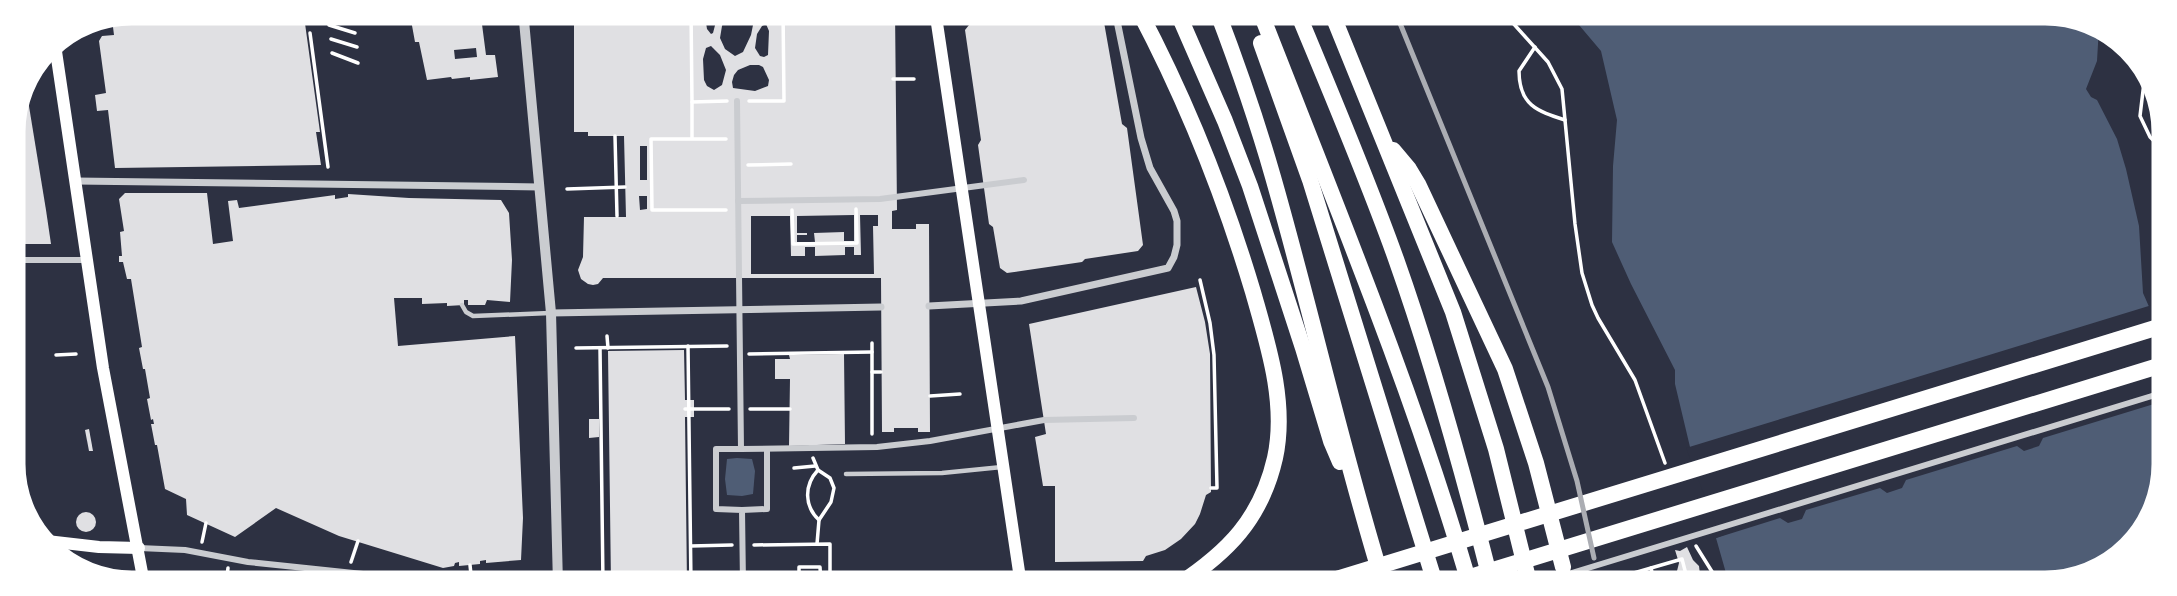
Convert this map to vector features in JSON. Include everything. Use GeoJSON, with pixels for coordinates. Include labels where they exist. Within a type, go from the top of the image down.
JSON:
{"type":"FeatureCollection","features":[{"type":"Feature","properties":{"kind":"highway"},"geometry":{"type":"LineString","coordinates":[[1144,21],[1222,195],[1257,305],[1279,406],[1278,439],[1273,464],[1266,488],[1251,519],[1219,556],[1192,575]]}},
{"type":"Feature","properties":{"kind":"highway"},"geometry":{"type":"LineString","coordinates":[[1181,21],[1250,186],[1331,441],[1357,495]]}},
{"type":"Feature","properties":{"kind":"highway"},"geometry":{"type":"LineString","coordinates":[[1221,21],[1273,177],[1381,575]]}},
{"type":"Feature","properties":{"kind":"highway"},"geometry":{"type":"LineString","coordinates":[[1253,21],[1310,180],[1433,575]]}},
{"type":"Feature","properties":{"kind":"highway"},"geometry":{"type":"LineString","coordinates":[[1264,21],[1403,383],[1467,575]]}},
{"type":"Feature","properties":{"kind":"highway"},"geometry":{"type":"LineString","coordinates":[[1301,21],[1379,212],[1409,298],[1450,429],[1489,575]]}},
{"type":"Feature","properties":{"kind":"highway"},"geometry":{"type":"LineString","coordinates":[[1335,21],[1440,278],[1466,351],[1531,575]]}},
{"type":"Feature","properties":{"kind":"highway"},"geometry":{"type":"LineString","coordinates":[[1384,140],[1401,157],[1418,184],[1505,369],[1536,463],[1563,567]]}},
{"type":"Feature","properties":{"kind":"highway"},"geometry":{"type":"LineString","coordinates":[[1346,575],[2156,328]]}},
{"type":"Feature","properties":{"kind":"highway"},"geometry":{"type":"LineString","coordinates":[[1477,575],[2156,367]]}},
{"type":"Feature","properties":{"kind":"main road"},"geometry":{"type":"LineString","coordinates":[[937,21],[1019,575]]}},
{"type":"Feature","properties":{"kind":"main road"},"geometry":{"type":"LineString","coordinates":[[56,51],[103,368],[143,575]]}},
{"type":"Feature","properties":{"kind":"main road"},"geometry":{"type":"LineString","coordinates":[[52,542],[139,548]]}},
{"type":"Feature","properties":{"kind":"street"},"geometry":{"type":"LineString","coordinates":[[524,21],[551,313],[558,575]]}},
{"type":"Feature","properties":{"kind":"street"},"geometry":{"type":"LineString","coordinates":[[929,306],[1021,301],[1168,268],[1177,246],[1177,221],[1150,168],[1141,138],[1117,21]]}},
{"type":"Feature","properties":{"kind":"street"},"geometry":{"type":"LineString","coordinates":[[737,101],[741,449]]}},
{"type":"Feature","properties":{"kind":"street"},"geometry":{"type":"LineString","coordinates":[[738,205],[897,198],[1024,180]]}},
{"type":"Feature","properties":{"kind":"street"},"geometry":{"type":"LineString","coordinates":[[76,181],[540,187]]}},
{"type":"Feature","properties":{"kind":"street"},"geometry":{"type":"LineString","coordinates":[[21,260],[87,260]]}},
{"type":"Feature","properties":{"kind":"street"},"geometry":{"type":"LineString","coordinates":[[551,313],[881,307]]}},
{"type":"Feature","properties":{"kind":"street"},"geometry":{"type":"LineString","coordinates":[[1565,575],[2156,395]]}},
{"type":"Feature","properties":{"kind":"street"},"geometry":{"type":"LineString","coordinates":[[767,449],[767,509],[716,509],[716,450],[741,449],[872,447],[930,441],[1044,420],[1134,418]]}},
{"type":"Feature","properties":{"kind":"street"},"geometry":{"type":"LineString","coordinates":[[742,510],[743,575]]}},
{"type":"Feature","properties":{"kind":"street"},"geometry":{"type":"LineString","coordinates":[[139,548],[185,550],[248,562],[365,575]]}},
{"type":"Feature","properties":{"kind":"lane"},"geometry":{"type":"LineString","coordinates":[[462,305],[466,312],[473,316],[551,313]]}},
{"type":"Feature","properties":{"kind":"lane"},"geometry":{"type":"LineString","coordinates":[[846,474],[942,473],[1003,467]]}},
{"type":"Feature","properties":{"kind":"path"},"geometry":{"type":"LineString","coordinates":[[691,21],[692,139]]}},
{"type":"Feature","properties":{"kind":"path"},"geometry":{"type":"LineString","coordinates":[[692,102],[784,101],[783,21]]}},
{"type":"Feature","properties":{"kind":"path"},"geometry":{"type":"LineString","coordinates":[[1511,21],[1548,62],[1562,89],[1578,244],[1588,291],[1598,318],[1635,380],[1666,465]]}},
{"type":"Feature","properties":{"kind":"path"},"geometry":{"type":"LineString","coordinates":[[329,25],[355,33]]}},
{"type":"Feature","properties":{"kind":"path"},"geometry":{"type":"LineString","coordinates":[[310,33],[328,167]]}},
{"type":"Feature","properties":{"kind":"path"},"geometry":{"type":"LineString","coordinates":[[331,39],[357,47]]}},
{"type":"Feature","properties":{"kind":"path"},"geometry":{"type":"LineString","coordinates":[[1535,47],[1519,71],[1523,94],[1530,104],[1541,112],[1565,121]]}},
{"type":"Feature","properties":{"kind":"path"},"geometry":{"type":"LineString","coordinates":[[332,53],[358,63]]}},
{"type":"Feature","properties":{"kind":"path"},"geometry":{"type":"LineString","coordinates":[[892,79],[914,79]]}},
{"type":"Feature","properties":{"kind":"path"},"geometry":{"type":"LineString","coordinates":[[2144,83],[2140,116],[2150,137],[2156,143]]}},
{"type":"Feature","properties":{"kind":"path"},"geometry":{"type":"LineString","coordinates":[[615,136],[617,216]]}},
{"type":"Feature","properties":{"kind":"path"},"geometry":{"type":"LineString","coordinates":[[738,138],[651,139],[652,210],[738,205]]}},
{"type":"Feature","properties":{"kind":"path"},"geometry":{"type":"LineString","coordinates":[[738,165],[791,164]]}},
{"type":"Feature","properties":{"kind":"path"},"geometry":{"type":"LineString","coordinates":[[567,189],[625,187]]}},
{"type":"Feature","properties":{"kind":"path"},"geometry":{"type":"LineString","coordinates":[[793,216],[793,244],[857,243],[856,213]]}},
{"type":"Feature","properties":{"kind":"path"},"geometry":{"type":"LineString","coordinates":[[1200,280],[1214,355],[1217,488],[1211,488]]}},
{"type":"Feature","properties":{"kind":"path"},"geometry":{"type":"LineString","coordinates":[[607,336],[608,348]]}},
{"type":"Feature","properties":{"kind":"path"},"geometry":{"type":"LineString","coordinates":[[872,343],[872,447]]}},
{"type":"Feature","properties":{"kind":"path"},"geometry":{"type":"LineString","coordinates":[[576,348],[740,344]]}},
{"type":"Feature","properties":{"kind":"path"},"geometry":{"type":"LineString","coordinates":[[688,346],[691,575]]}},
{"type":"Feature","properties":{"kind":"path"},"geometry":{"type":"LineString","coordinates":[[600,348],[603,575]]}},
{"type":"Feature","properties":{"kind":"path"},"geometry":{"type":"LineString","coordinates":[[740,354],[872,352]]}},
{"type":"Feature","properties":{"kind":"path"},"geometry":{"type":"LineString","coordinates":[[56,355],[76,354]]}},
{"type":"Feature","properties":{"kind":"path"},"geometry":{"type":"LineString","coordinates":[[872,372],[881,372]]}},
{"type":"Feature","properties":{"kind":"path"},"geometry":{"type":"LineString","coordinates":[[930,396],[960,394]]}},
{"type":"Feature","properties":{"kind":"path"},"geometry":{"type":"LineString","coordinates":[[779,409],[790,409]]}},
{"type":"Feature","properties":{"kind":"path"},"geometry":{"type":"LineString","coordinates":[[807,458],[814,458],[817,468],[830,478],[834,488],[831,502],[819,520],[817,544]]}},
{"type":"Feature","properties":{"kind":"path"},"geometry":{"type":"LineString","coordinates":[[793,468],[817,468]]}},
{"type":"Feature","properties":{"kind":"path"},"geometry":{"type":"LineString","coordinates":[[817,468],[807,497],[810,509],[819,520]]}},
{"type":"Feature","properties":{"kind":"path"},"geometry":{"type":"LineString","coordinates":[[200,552],[206,523]]}},
{"type":"Feature","properties":{"kind":"path"},"geometry":{"type":"LineString","coordinates":[[348,572],[358,541]]}},
{"type":"Feature","properties":{"kind":"path"},"geometry":{"type":"LineString","coordinates":[[690,546],[830,544],[830,575]]}},
{"type":"Feature","properties":{"kind":"path"},"geometry":{"type":"LineString","coordinates":[[1695,544],[1714,575]]}},
{"type":"Feature","properties":{"kind":"path"},"geometry":{"type":"LineString","coordinates":[[1626,575],[1682,559],[1686,575]]}},
{"type":"Feature","properties":{"kind":"path"},"geometry":{"type":"LineString","coordinates":[[470,565],[471,575]]}},
{"type":"Feature","properties":{"kind":"path"},"geometry":{"type":"LineString","coordinates":[[799,575],[799,567],[820,567],[820,575]]}},
{"type":"Feature","properties":{"kind":"path"},"geometry":{"type":"LineString","coordinates":[[1651,568],[1653,575]]}},
{"type":"Feature","properties":{"kind":"water"},"geometry":{"type":"Polygon","coordinates":[[[1576,21],[2045,21],[2067,23],[2099,35],[2097,61],[2086,89],[2091,97],[2097,100],[2117,139],[2126,169],[2139,226],[2143,293],[2156,323],[2154,486],[2141,520],[2129,537],[2118,548],[2088,567],[2052,575],[1727,575],[1716,538],[1724,535],[1690,447],[1675,384],[1675,370],[1612,242],[1613,166],[1617,120],[1601,51],[1576,21]]]}},
{"type":"Feature","properties":{"kind":"water"},"geometry":{"type":"Polygon","coordinates":[[[727,459],[752,459],[755,471],[753,494],[727,495],[727,459]]]}},
{"type":"Feature","properties":{"kind":"pier"},"geometry":{"type":"Polygon","coordinates":[[[2152,305],[2156,314],[2156,405],[2043,438],[2039,446],[2024,451],[2017,446],[1906,480],[1902,488],[1887,493],[1880,488],[1806,510],[1802,519],[1788,523],[1780,518],[1713,539],[1714,535],[1719,533],[1686,448],[2152,305]]]}},
{"type":"Feature","properties":{"kind":"building"},"geometry":{"type":"Polygon","coordinates":[[[132,21],[190,21],[191,25],[222,21],[305,21],[320,132],[316,132],[321,165],[115,168],[108,110],[97,111],[95,95],[106,93],[99,41],[102,36],[114,35],[113,27],[98,28],[110,23],[132,21]]]}},
{"type":"Feature","properties":{"kind":"building"},"geometry":{"type":"Polygon","coordinates":[[[411,21],[482,21],[486,55],[495,55],[498,77],[427,80],[419,42],[415,42],[411,21]],[[476,48],[454,50],[455,59],[477,57],[476,48]]]}},
{"type":"Feature","properties":{"kind":"building"},"geometry":{"type":"Polygon","coordinates":[[[574,21],[706,21],[711,34],[716,21],[724,21],[720,38],[725,49],[735,56],[743,52],[751,35],[752,21],[895,21],[897,210],[892,211],[892,229],[916,229],[916,224],[929,224],[930,432],[918,432],[918,428],[894,428],[894,432],[882,432],[881,278],[603,278],[593,285],[581,279],[578,270],[583,257],[584,217],[626,217],[624,136],[588,136],[588,132],[574,132],[574,21]],[[766,24],[757,34],[755,48],[760,56],[764,57],[768,55],[769,31],[766,24]],[[711,46],[706,48],[703,59],[704,80],[707,86],[714,90],[722,85],[726,70],[720,55],[711,46]],[[750,65],[738,70],[732,82],[733,88],[755,91],[768,86],[769,80],[763,67],[750,65]],[[640,146],[640,180],[647,180],[647,146],[640,146]],[[639,196],[640,210],[647,209],[647,196],[639,196]],[[854,215],[797,216],[797,233],[807,235],[797,235],[797,242],[815,242],[814,233],[844,232],[844,241],[854,241],[854,215]],[[860,215],[861,255],[854,255],[854,247],[845,247],[845,255],[815,256],[815,247],[805,247],[805,256],[791,256],[790,216],[751,216],[751,274],[874,274],[873,226],[878,226],[878,215],[860,215]]]}},
{"type":"Feature","properties":{"kind":"building"},"geometry":{"type":"Polygon","coordinates":[[[968,21],[1104,21],[1122,124],[1127,128],[1143,245],[1138,251],[1007,273],[1000,268],[993,227],[989,224],[978,145],[981,140],[965,30],[968,21]]]}},
{"type":"Feature","properties":{"kind":"building"},"geometry":{"type":"Polygon","coordinates":[[[27,96],[51,244],[21,244],[21,125],[27,96]]]}},
{"type":"Feature","properties":{"kind":"building"},"geometry":{"type":"Polygon","coordinates":[[[125,193],[207,193],[213,244],[233,241],[228,201],[237,200],[239,208],[335,195],[335,199],[348,197],[348,194],[501,200],[509,213],[512,260],[510,302],[487,300],[485,305],[468,305],[468,300],[464,300],[464,305],[447,306],[447,303],[422,304],[422,298],[394,298],[398,346],[515,336],[523,518],[521,560],[486,563],[486,560],[480,561],[480,564],[459,566],[459,562],[443,568],[339,536],[276,508],[235,537],[187,515],[186,499],[165,489],[151,424],[154,424],[147,399],[150,398],[139,348],[142,347],[131,279],[127,279],[123,262],[119,262],[119,256],[122,256],[120,232],[124,231],[119,199],[125,193]]]}},
{"type":"Feature","properties":{"kind":"building"},"geometry":{"type":"Polygon","coordinates":[[[1196,287],[1210,354],[1211,492],[1206,495],[1195,524],[1181,539],[1165,550],[1146,556],[1143,561],[1055,562],[1055,486],[1043,486],[1035,437],[1046,434],[1029,324],[1196,287]]]}},
{"type":"Feature","properties":{"kind":"building"},"geometry":{"type":"Polygon","coordinates":[[[684,350],[685,400],[694,400],[694,417],[685,417],[687,575],[611,575],[608,351],[684,350]]]}},
{"type":"Feature","properties":{"kind":"building"},"geometry":{"type":"Polygon","coordinates":[[[844,354],[845,444],[789,446],[790,379],[775,379],[775,359],[790,359],[789,355],[844,354]]]}},
{"type":"Feature","properties":{"kind":"building"},"geometry":{"type":"Polygon","coordinates":[[[589,419],[599,419],[599,437],[589,438],[589,419]]]}},
{"type":"Feature","properties":{"kind":"building"},"geometry":{"type":"Polygon","coordinates":[[[89,429],[93,451],[89,451],[85,430],[89,429]]]}},
{"type":"Feature","properties":{"kind":"building"},"geometry":{"type":"Polygon","coordinates":[[[86,512],[93,515],[96,522],[93,529],[86,532],[79,529],[76,522],[79,515],[86,512]]]}},
{"type":"Feature","properties":{"kind":"building"},"geometry":{"type":"Polygon","coordinates":[[[1687,547],[1699,566],[1700,575],[1679,575],[1675,550],[1680,551],[1687,547]]]}},
{"type":"Feature","properties":{"kind":"railway"},"geometry":{"type":"LineString","coordinates":[[1399,21],[1548,387],[1577,481],[1594,558]]}}]}
